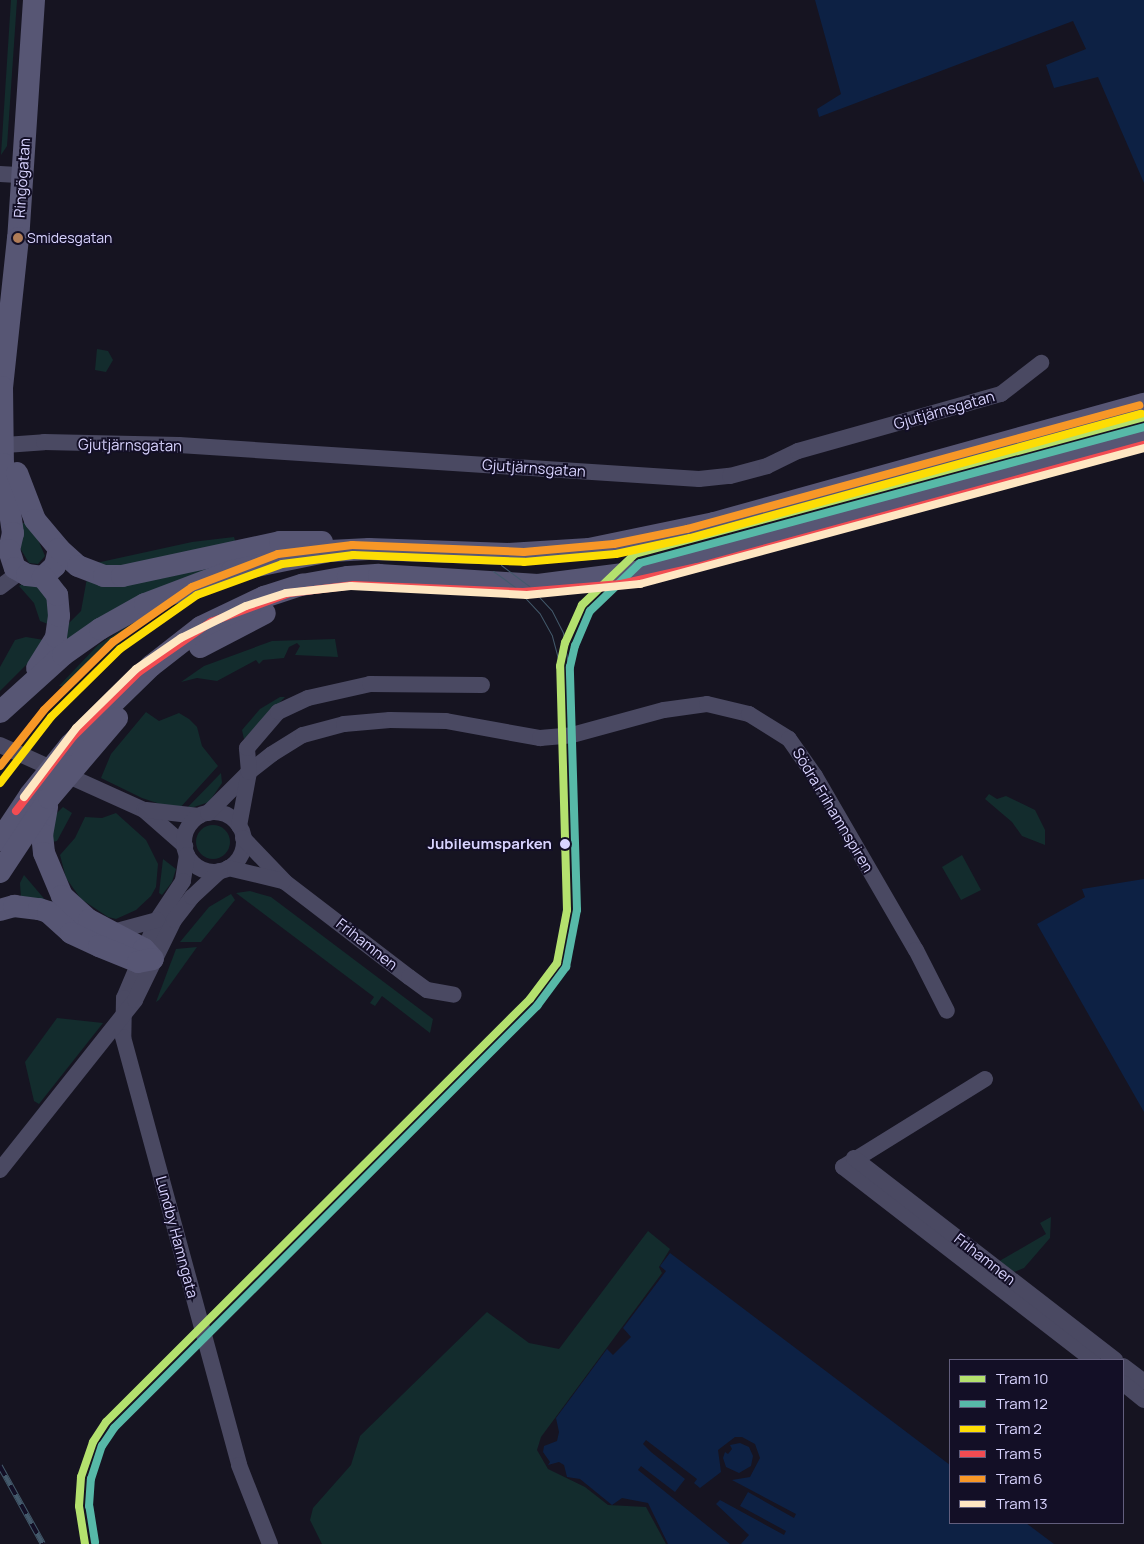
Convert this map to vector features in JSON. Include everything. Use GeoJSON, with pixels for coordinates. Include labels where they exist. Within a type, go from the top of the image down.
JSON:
{"type":"FeatureCollection","features":[{"type":"Feature","properties":{"kind":"main road","name":"Ringögatan"},"geometry":{"type":"LineString","coordinates":[[34,0],[11,174],[1,419],[5,445],[35,520],[58,549],[85,570],[112,576],[280,542],[347,543],[369,549]]}},
{"type":"Feature","properties":{"kind":"main road"},"geometry":{"type":"LineString","coordinates":[[0,712],[63,655],[100,629],[137,607],[197,582],[266,563],[330,551],[369,549],[551,553],[589,549],[714,522],[1144,404]]}},
{"type":"Feature","properties":{"kind":"main road"},"geometry":{"type":"LineString","coordinates":[[0,840],[35,789],[103,712],[179,642],[225,614],[302,585],[348,576],[411,576],[509,584],[586,581],[724,552],[1004,473],[1144,436]]}},
{"type":"Feature","properties":{"kind":"main road","name":"Ringögatan"},"geometry":{"type":"LineString","coordinates":[[5,445],[3,464],[13,533],[9,550],[11,561],[20,572]]}},
{"type":"Feature","properties":{"kind":"main road"},"geometry":{"type":"LineString","coordinates":[[43,577],[54,566],[58,549]]}},
{"type":"Feature","properties":{"kind":"main road"},"geometry":{"type":"LineString","coordinates":[[20,572],[43,577],[56,595],[59,616],[56,637],[21,692]]}},
{"type":"Feature","properties":{"kind":"main road"},"geometry":{"type":"LineString","coordinates":[[0,872],[49,798],[101,735],[148,686],[214,637],[248,620],[302,599],[354,591],[416,588],[474,591],[509,584]]}},
{"type":"Feature","properties":{"kind":"main road"},"geometry":{"type":"LineString","coordinates":[[49,798],[42,834],[44,853],[54,884],[77,912],[113,932],[145,957]]}},
{"type":"Feature","properties":{"kind":"main road"},"geometry":{"type":"LineString","coordinates":[[0,910],[14,906],[48,912],[82,939],[145,957]]}},
{"type":"Feature","properties":{"kind":"street","name":"Gjutjärnsgatan"},"geometry":{"type":"LineString","coordinates":[[5,445],[26,442],[179,445],[699,479],[758,468],[798,451],[1002,394],[1041,363]]}},
{"type":"Feature","properties":{"kind":"street"},"geometry":{"type":"LineString","coordinates":[[0,587],[20,572]]}},
{"type":"Feature","properties":{"kind":"street"},"geometry":{"type":"LineString","coordinates":[[144,810],[186,851],[201,869],[224,870],[240,856],[241,832],[249,772],[247,748],[261,729],[278,712],[308,698],[370,684],[482,685]]}},
{"type":"Feature","properties":{"kind":"street","name":"Södra Frihamnspiren"},"geometry":{"type":"LineString","coordinates":[[249,772],[303,735],[344,724],[390,720],[446,721],[540,738],[572,735],[664,710],[707,704],[749,714],[789,740],[815,776],[916,950],[946,1011]]}},
{"type":"Feature","properties":{"kind":"street"},"geometry":{"type":"LineString","coordinates":[[0,745],[144,810],[226,815],[241,832]]}},
{"type":"Feature","properties":{"kind":"street"},"geometry":{"type":"LineString","coordinates":[[186,851],[187,829],[249,772]]}},
{"type":"Feature","properties":{"kind":"street","name":"Frihamnen"},"geometry":{"type":"LineString","coordinates":[[241,832],[285,882],[427,990],[454,995]]}},
{"type":"Feature","properties":{"kind":"street","name":"Lundby Hamngata"},"geometry":{"type":"LineString","coordinates":[[186,851],[183,880],[157,920],[145,957],[124,998],[125,1045],[214,1376],[248,1494],[270,1544]]}},
{"type":"Feature","properties":{"kind":"street","name":"Frihamnen"},"geometry":{"type":"LineString","coordinates":[[224,870],[256,872],[285,882]]}},
{"type":"Feature","properties":{"kind":"street","name":"Lundby Hamngata"},"geometry":{"type":"LineString","coordinates":[[145,957],[192,897],[224,870]]}},
{"type":"Feature","properties":{"kind":"street"},"geometry":{"type":"LineString","coordinates":[[113,932],[157,920]]}},
{"type":"Feature","properties":{"kind":"street","name":"Lundby Hamngata"},"geometry":{"type":"LineString","coordinates":[[0,1170],[124,1012]]}},
{"type":"Feature","properties":{"kind":"street"},"geometry":{"type":"LineString","coordinates":[[854,1158],[985,1079]]}},
{"type":"Feature","properties":{"kind":"street","name":"Frihamnen"},"geometry":{"type":"LineString","coordinates":[[1092,1359],[843,1167],[854,1158],[1115,1359]]}},
{"type":"Feature","properties":{"kind":"street"},"geometry":{"type":"LineString","coordinates":[[1124,1367],[1144,1382]]}},
{"type":"Feature","properties":{"kind":"street"},"geometry":{"type":"LineString","coordinates":[[1124,1384],[1144,1400]]}},
{"type":"Feature","properties":{"kind":"green space"},"geometry":{"type":"Polygon","coordinates":[[[11,0],[17,0],[7,146],[1,155],[11,0]]]}},
{"type":"Feature","properties":{"kind":"green space"},"geometry":{"type":"Polygon","coordinates":[[[97,349],[108,351],[113,360],[106,372],[95,370],[97,349]]]}},
{"type":"Feature","properties":{"kind":"green space"},"geometry":{"type":"Polygon","coordinates":[[[30,521],[45,556],[38,564],[29,563],[20,548],[20,524],[30,521]]]}},
{"type":"Feature","properties":{"kind":"green space"},"geometry":{"type":"Polygon","coordinates":[[[234,537],[236,544],[119,570],[96,563],[192,542],[234,537]]]}},
{"type":"Feature","properties":{"kind":"green space"},"geometry":{"type":"Polygon","coordinates":[[[258,549],[68,639],[64,638],[67,625],[81,611],[87,578],[258,549]]]}},
{"type":"Feature","properties":{"kind":"green space"},"geometry":{"type":"Polygon","coordinates":[[[22,584],[37,585],[49,600],[48,624],[40,621],[34,603],[19,586],[22,584]]]}},
{"type":"Feature","properties":{"kind":"green space"},"geometry":{"type":"Polygon","coordinates":[[[145,615],[148,619],[68,687],[59,686],[98,645],[145,615]]]}},
{"type":"Feature","properties":{"kind":"green space"},"geometry":{"type":"Polygon","coordinates":[[[26,637],[44,640],[29,662],[0,691],[0,667],[15,640],[26,637]]]}},
{"type":"Feature","properties":{"kind":"green space"},"geometry":{"type":"Polygon","coordinates":[[[335,639],[338,657],[295,655],[300,646],[297,643],[289,647],[284,658],[263,660],[259,664],[256,660],[217,681],[197,678],[181,682],[204,666],[272,641],[335,639]]]}},
{"type":"Feature","properties":{"kind":"green space"},"geometry":{"type":"Polygon","coordinates":[[[280,697],[285,697],[244,739],[242,730],[260,709],[280,697]]]}},
{"type":"Feature","properties":{"kind":"green space"},"geometry":{"type":"Polygon","coordinates":[[[146,712],[159,721],[179,713],[189,719],[197,727],[202,746],[218,766],[178,810],[142,798],[101,778],[111,754],[146,712]]]}},
{"type":"Feature","properties":{"kind":"green space"},"geometry":{"type":"Polygon","coordinates":[[[221,773],[222,783],[209,802],[185,810],[221,773]]]}},
{"type":"Feature","properties":{"kind":"green space"},"geometry":{"type":"Polygon","coordinates":[[[989,794],[997,799],[1006,796],[1035,810],[1045,830],[1045,845],[1022,836],[1012,822],[985,799],[989,794]]]}},
{"type":"Feature","properties":{"kind":"green space"},"geometry":{"type":"Polygon","coordinates":[[[63,807],[72,813],[57,841],[48,843],[50,820],[63,807]]]}},
{"type":"Feature","properties":{"kind":"green space"},"geometry":{"type":"Polygon","coordinates":[[[116,813],[146,840],[158,864],[156,887],[151,896],[136,910],[116,919],[108,917],[81,899],[66,878],[60,855],[75,838],[85,817],[102,818],[116,813]]]}},
{"type":"Feature","properties":{"kind":"green space"},"geometry":{"type":"Polygon","coordinates":[[[213,825],[225,830],[230,842],[225,854],[213,859],[201,854],[196,842],[201,830],[213,825]]]}},
{"type":"Feature","properties":{"kind":"green space"},"geometry":{"type":"Polygon","coordinates":[[[962,855],[981,890],[961,900],[942,867],[962,855]]]}},
{"type":"Feature","properties":{"kind":"green space"},"geometry":{"type":"Polygon","coordinates":[[[163,859],[176,869],[172,882],[162,895],[159,893],[163,859]]]}},
{"type":"Feature","properties":{"kind":"green space"},"geometry":{"type":"Polygon","coordinates":[[[24,875],[47,902],[21,898],[20,883],[24,875]]]}},
{"type":"Feature","properties":{"kind":"green space"},"geometry":{"type":"Polygon","coordinates":[[[250,891],[271,897],[433,1019],[430,1033],[382,996],[375,1006],[370,1003],[374,997],[236,893],[250,891]]]}},
{"type":"Feature","properties":{"kind":"green space"},"geometry":{"type":"Polygon","coordinates":[[[231,894],[235,900],[201,942],[180,942],[209,907],[231,894]]]}},
{"type":"Feature","properties":{"kind":"green space"},"geometry":{"type":"Polygon","coordinates":[[[197,947],[159,1000],[156,1002],[176,949],[197,947]]]}},
{"type":"Feature","properties":{"kind":"green space"},"geometry":{"type":"Polygon","coordinates":[[[57,1018],[103,1023],[39,1104],[34,1101],[25,1062],[57,1018]]]}},
{"type":"Feature","properties":{"kind":"green space"},"geometry":{"type":"Polygon","coordinates":[[[1051,1217],[1050,1238],[1024,1268],[1014,1272],[996,1263],[1046,1234],[1040,1223],[1051,1217]]]}},
{"type":"Feature","properties":{"kind":"green space"},"geometry":{"type":"Polygon","coordinates":[[[648,1231],[670,1249],[659,1267],[662,1273],[541,1437],[537,1450],[548,1469],[585,1487],[608,1505],[646,1507],[666,1544],[322,1544],[310,1520],[313,1508],[351,1465],[360,1436],[487,1312],[529,1343],[559,1349],[648,1231]]]}},
{"type":"Feature","properties":{"kind":"water"},"geometry":{"type":"Polygon","coordinates":[[[815,0],[1144,0],[1144,183],[1098,77],[1054,88],[1046,65],[1086,49],[1073,21],[819,117],[817,109],[841,94],[815,0]]]}},
{"type":"Feature","properties":{"kind":"water"},"geometry":{"type":"Polygon","coordinates":[[[1144,879],[1144,1112],[1037,924],[1085,897],[1082,889],[1144,879]]]}},
{"type":"Feature","properties":{"kind":"water"},"geometry":{"type":"Polygon","coordinates":[[[670,1253],[949,1464],[949,1524],[1027,1524],[1054,1544],[668,1544],[648,1503],[622,1498],[612,1505],[580,1479],[567,1477],[564,1465],[559,1462],[548,1465],[550,1462],[543,1452],[544,1446],[557,1441],[559,1432],[556,1418],[607,1349],[613,1355],[631,1337],[623,1328],[666,1271],[660,1266],[670,1253]]]}},
{"type":"Feature","properties":{"kind":"pier"},"geometry":{"type":"Polygon","coordinates":[[[735,1437],[742,1437],[755,1444],[760,1458],[750,1477],[732,1480],[796,1514],[794,1518],[748,1492],[740,1506],[786,1531],[784,1535],[720,1500],[716,1504],[749,1535],[741,1544],[730,1544],[638,1470],[641,1466],[675,1492],[685,1479],[643,1444],[646,1440],[697,1479],[694,1483],[700,1488],[721,1472],[718,1450],[735,1437]],[[740,1443],[730,1445],[732,1449],[728,1454],[725,1452],[723,1458],[726,1467],[739,1473],[751,1466],[753,1456],[749,1447],[740,1443]]]}},
{"type":"Feature","properties":{"kind":"tram line","name":"6"},"geometry":{"type":"LineString","coordinates":[[0,766],[44,710],[113,642],[192,587],[278,554],[352,545],[524,552],[614,544],[687,529],[1139,405]]}},
{"type":"Feature","properties":{"kind":"tram line","name":"2"},"geometry":{"type":"LineString","coordinates":[[0,783],[51,717],[120,649],[197,595],[282,564],[353,555],[524,562],[616,554],[690,538],[1141,414]]}},
{"type":"Feature","properties":{"kind":"tram line","name":"10"},"geometry":{"type":"LineString","coordinates":[[85,1544],[79,1506],[81,1477],[93,1442],[106,1422],[530,999],[557,963],[567,910],[560,666],[565,643],[582,605],[635,554],[1144,417]]}},
{"type":"Feature","properties":{"kind":"tram line","name":"12"},"geometry":{"type":"LineString","coordinates":[[95,1542],[89,1506],[91,1479],[102,1446],[114,1428],[537,1006],[566,967],[577,910],[570,667],[575,646],[590,611],[640,563],[1144,427]]}},
{"type":"Feature","properties":{"kind":"tram line","name":"5"},"geometry":{"type":"LineString","coordinates":[[16,811],[73,737],[139,672],[211,622],[290,593],[354,585],[523,592],[621,584],[697,567],[1144,445]]}},
{"type":"Feature","properties":{"kind":"tram line","name":"13"},"geometry":{"type":"LineString","coordinates":[[24,797],[76,728],[136,669],[181,638],[246,606],[286,593],[351,586],[527,595],[640,584],[1144,448]]}},
{"type":"Feature","properties":{"kind":"tram line"},"geometry":{"type":"LineString","coordinates":[[501,565],[528,585],[552,611],[563,633],[568,664]]}},
{"type":"Feature","properties":{"kind":"tram line"},"geometry":{"type":"LineString","coordinates":[[493,571],[516,588],[540,614],[552,636],[560,666]]}},
{"type":"Feature","properties":{"kind":"railway"},"geometry":{"type":"LineString","coordinates":[[0,1466],[43,1544]]}},
{"type":"Feature","properties":{"kind":"place","name":"Smidesgatan"},"geometry":{"type":"Point","coordinates":[18,238]}},
{"type":"Feature","properties":{"kind":"place","name":"Jubileumsparken"},"geometry":{"type":"Point","coordinates":[565,844]}}]}
